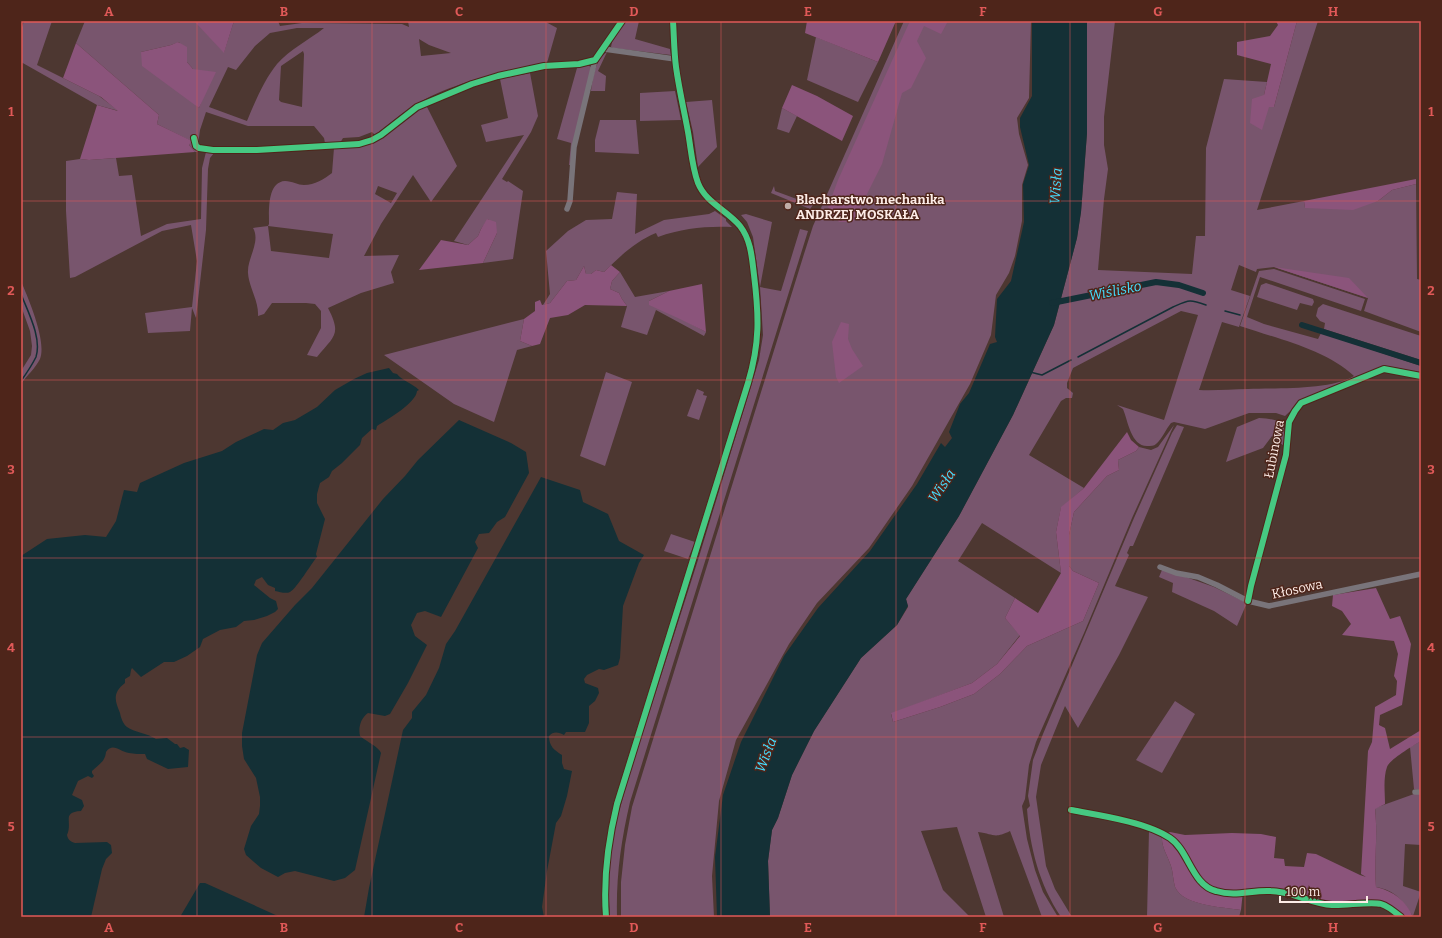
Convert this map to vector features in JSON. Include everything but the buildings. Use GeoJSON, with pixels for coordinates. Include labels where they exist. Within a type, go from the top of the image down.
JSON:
{"type":"FeatureCollection","features":[{"type":"Feature","properties":{"kind":"street"},"geometry":{"type":"LineString","coordinates":[[567,209],[570,201],[574,147],[595,60],[622,21]]}},
{"type":"Feature","properties":{"kind":"street"},"geometry":{"type":"LineString","coordinates":[[606,917],[606,866],[617,804],[748,383],[755,359],[758,332],[757,300],[746,235],[739,225],[704,195],[693,166],[675,58],[674,21]]}},
{"type":"Feature","properties":{"kind":"street"},"geometry":{"type":"LineString","coordinates":[[604,49],[675,58]]}},
{"type":"Feature","properties":{"kind":"street"},"geometry":{"type":"LineString","coordinates":[[194,138],[196,146],[199,148],[213,150],[277,149],[359,144],[372,140],[381,135],[417,108],[472,84],[498,76],[544,66],[555,64],[579,64],[595,60]]}},
{"type":"Feature","properties":{"kind":"street","name":"Łubinowa"},"geometry":{"type":"LineString","coordinates":[[1248,601],[1286,455],[1289,422],[1294,411],[1301,403],[1384,369],[1421,376]]}},
{"type":"Feature","properties":{"kind":"street","name":"Kłosowa"},"geometry":{"type":"LineString","coordinates":[[1160,567],[1176,573],[1198,577],[1248,601],[1269,606],[1421,574]]}},
{"type":"Feature","properties":{"kind":"street"},"geometry":{"type":"LineString","coordinates":[[1071,810],[1113,818],[1151,828],[1170,838],[1187,858],[1205,886],[1217,892],[1244,894],[1271,890],[1287,893],[1321,904],[1380,904],[1401,917]]}},
{"type":"Feature","properties":{"kind":"shaded area"},"geometry":{"type":"Polygon","coordinates":[[[21,21],[52,21],[37,65],[99,96],[119,111],[97,105],[21,62],[21,21]]]}},
{"type":"Feature","properties":{"kind":"shaded area"},"geometry":{"type":"Polygon","coordinates":[[[85,21],[195,21],[224,52],[234,21],[278,21],[280,26],[302,23],[402,24],[409,27],[408,21],[544,21],[557,28],[547,63],[494,74],[440,92],[409,109],[375,135],[372,132],[359,137],[343,138],[340,143],[325,143],[324,138],[314,126],[248,126],[206,112],[200,130],[198,145],[214,153],[210,158],[208,169],[206,230],[196,318],[192,308],[190,331],[148,333],[145,313],[192,307],[197,261],[191,225],[162,231],[75,277],[70,278],[66,211],[66,161],[116,158],[119,176],[132,175],[141,236],[167,224],[201,219],[202,168],[206,152],[195,152],[189,145],[191,141],[157,124],[159,115],[76,43],[85,21]],[[297,28],[270,33],[255,46],[236,70],[228,67],[209,107],[247,121],[272,70],[294,49],[324,28],[297,28]],[[419,39],[421,56],[451,53],[429,45],[419,39]],[[179,42],[141,52],[199,108],[204,95],[193,69],[187,62],[179,42]],[[303,51],[281,66],[279,100],[281,102],[302,107],[303,51]]]}},
{"type":"Feature","properties":{"kind":"shaded area"},"geometry":{"type":"Polygon","coordinates":[[[234,21],[224,53],[195,22],[234,21]]]}},
{"type":"Feature","properties":{"kind":"shaded area"},"geometry":{"type":"Polygon","coordinates":[[[625,21],[639,21],[635,39],[670,49],[671,55],[611,47],[612,42],[625,21]]]}},
{"type":"Feature","properties":{"kind":"shaded area"},"geometry":{"type":"Polygon","coordinates":[[[807,21],[896,21],[878,62],[805,33],[807,21]]]}},
{"type":"Feature","properties":{"kind":"shaded area"},"geometry":{"type":"Polygon","coordinates":[[[904,21],[1031,21],[1029,98],[1017,118],[1019,134],[1028,165],[1022,185],[1022,221],[1015,256],[1009,273],[996,295],[991,335],[970,384],[912,486],[869,548],[817,603],[789,644],[736,740],[719,801],[712,876],[714,917],[621,917],[621,882],[625,845],[632,807],[804,254],[813,226],[904,21]]]}},
{"type":"Feature","properties":{"kind":"shaded area"},"geometry":{"type":"Polygon","coordinates":[[[910,21],[948,21],[941,34],[924,26],[917,41],[926,58],[911,88],[902,93],[882,164],[853,222],[839,222],[828,207],[838,180],[910,21]]]}},
{"type":"Feature","properties":{"kind":"shaded area"},"geometry":{"type":"Polygon","coordinates":[[[1087,21],[1115,21],[1104,117],[1104,145],[1108,169],[1098,270],[1192,274],[1196,236],[1205,236],[1206,148],[1224,79],[1267,82],[1264,95],[1269,107],[1274,107],[1297,21],[1318,21],[1257,210],[1304,201],[1305,208],[1321,208],[1378,201],[1392,190],[1416,184],[1417,279],[1421,280],[1421,332],[1364,311],[1368,298],[1274,267],[1257,269],[1256,272],[1239,265],[1231,290],[1250,296],[1239,327],[1222,322],[1199,390],[1318,386],[1344,381],[1354,376],[1329,359],[1315,352],[1285,340],[1240,326],[1259,271],[1274,269],[1365,299],[1361,311],[1260,277],[1247,317],[1264,324],[1318,339],[1321,333],[1421,366],[1421,374],[1399,368],[1378,368],[1328,390],[1303,399],[1285,416],[1276,413],[1249,413],[1205,429],[1174,422],[1171,423],[1156,444],[1153,446],[1147,446],[1137,442],[1131,432],[1123,409],[1117,405],[1164,420],[1198,315],[1181,311],[1073,368],[1067,383],[1067,388],[1073,393],[1072,398],[1066,398],[1061,401],[1029,455],[1084,488],[1061,508],[1056,532],[1061,573],[982,523],[958,561],[1015,598],[1005,618],[1020,635],[997,664],[972,683],[891,714],[893,722],[974,694],[1000,674],[1027,646],[1083,621],[1099,583],[1073,571],[1069,566],[1069,535],[1074,512],[1107,476],[1119,470],[1118,460],[1136,451],[1139,447],[1151,450],[1158,447],[1174,425],[1132,518],[1036,742],[1029,765],[1025,799],[1022,806],[1027,839],[1035,870],[1043,892],[1058,917],[1042,917],[1010,831],[1000,835],[978,832],[1004,917],[986,917],[957,827],[921,831],[943,890],[970,917],[770,917],[768,861],[772,830],[778,818],[792,775],[814,731],[861,658],[897,625],[908,607],[906,599],[959,516],[1013,415],[1054,325],[1077,238],[1081,212],[1087,133],[1087,21]]]}},
{"type":"Feature","properties":{"kind":"shaded area"},"geometry":{"type":"Polygon","coordinates":[[[1276,21],[1297,21],[1274,107],[1269,107],[1262,130],[1250,123],[1252,99],[1264,95],[1271,64],[1237,55],[1237,42],[1270,36],[1278,25],[1276,21]]]}},
{"type":"Feature","properties":{"kind":"shaded area"},"geometry":{"type":"Polygon","coordinates":[[[816,37],[878,62],[858,102],[807,80],[816,37]]]}},
{"type":"Feature","properties":{"kind":"shaded area"},"geometry":{"type":"Polygon","coordinates":[[[178,42],[187,47],[187,62],[193,69],[216,72],[199,108],[142,66],[141,52],[178,42]]]}},
{"type":"Feature","properties":{"kind":"shaded area"},"geometry":{"type":"Polygon","coordinates":[[[76,43],[159,115],[157,124],[192,141],[189,145],[195,152],[89,160],[80,159],[97,105],[118,111],[101,97],[63,78],[76,43]]]}},
{"type":"Feature","properties":{"kind":"shaded area"},"geometry":{"type":"Polygon","coordinates":[[[607,52],[598,71],[606,76],[605,91],[591,91],[597,64],[607,52]]]}},
{"type":"Feature","properties":{"kind":"shaded area"},"geometry":{"type":"Polygon","coordinates":[[[588,65],[592,68],[571,165],[569,165],[571,143],[557,139],[577,68],[588,65]]]}},
{"type":"Feature","properties":{"kind":"shaded area"},"geometry":{"type":"Polygon","coordinates":[[[530,73],[538,116],[531,132],[502,179],[507,182],[508,181],[523,191],[513,259],[483,263],[497,233],[488,219],[478,236],[468,245],[454,241],[524,135],[486,142],[481,125],[508,118],[500,79],[530,73]]]}},
{"type":"Feature","properties":{"kind":"shaded area"},"geometry":{"type":"Polygon","coordinates":[[[792,85],[817,96],[853,116],[842,141],[782,108],[792,85]]]}},
{"type":"Feature","properties":{"kind":"shaded area"},"geometry":{"type":"Polygon","coordinates":[[[675,91],[681,120],[640,121],[640,93],[675,91]]]}},
{"type":"Feature","properties":{"kind":"shaded area"},"geometry":{"type":"Polygon","coordinates":[[[712,100],[717,147],[698,167],[693,132],[686,102],[712,100]]]}},
{"type":"Feature","properties":{"kind":"shaded area"},"geometry":{"type":"Polygon","coordinates":[[[423,106],[427,107],[457,166],[431,202],[413,175],[381,224],[364,256],[399,255],[391,272],[394,283],[361,293],[328,308],[335,324],[334,335],[317,357],[307,355],[321,328],[321,311],[315,304],[272,303],[264,314],[258,316],[257,305],[248,273],[249,262],[255,244],[255,233],[253,228],[268,226],[270,198],[275,186],[279,183],[288,181],[304,185],[319,181],[332,173],[334,148],[355,147],[380,139],[423,106]],[[378,186],[375,194],[391,203],[397,193],[378,186]],[[268,226],[271,251],[329,258],[333,234],[268,226]]]}},
{"type":"Feature","properties":{"kind":"shaded area"},"geometry":{"type":"Polygon","coordinates":[[[782,108],[797,116],[789,133],[777,129],[782,108]]]}},
{"type":"Feature","properties":{"kind":"shaded area"},"geometry":{"type":"Polygon","coordinates":[[[600,120],[636,120],[639,154],[595,152],[595,140],[600,120]]]}},
{"type":"Feature","properties":{"kind":"shaded area"},"geometry":{"type":"Polygon","coordinates":[[[1416,179],[1416,184],[1392,190],[1378,201],[1353,210],[1305,208],[1304,201],[1416,179]]]}},
{"type":"Feature","properties":{"kind":"shaded area"},"geometry":{"type":"Polygon","coordinates":[[[774,186],[775,191],[813,205],[810,209],[771,193],[774,186]]]}},
{"type":"Feature","properties":{"kind":"shaded area"},"geometry":{"type":"Polygon","coordinates":[[[617,192],[637,194],[635,234],[664,220],[709,214],[715,211],[726,219],[732,227],[695,228],[658,237],[656,233],[635,245],[604,272],[596,270],[591,274],[586,274],[584,266],[576,280],[567,281],[550,303],[543,305],[550,294],[546,251],[568,231],[586,220],[612,219],[617,192]]]}},
{"type":"Feature","properties":{"kind":"shaded area"},"geometry":{"type":"Polygon","coordinates":[[[746,214],[772,222],[760,287],[753,237],[747,222],[741,215],[746,214]]]}},
{"type":"Feature","properties":{"kind":"shaded area"},"geometry":{"type":"Polygon","coordinates":[[[487,219],[496,222],[497,233],[483,263],[419,270],[441,240],[468,245],[478,236],[487,219]]]}},
{"type":"Feature","properties":{"kind":"shaded area"},"geometry":{"type":"Polygon","coordinates":[[[800,229],[808,231],[630,802],[620,859],[617,887],[617,917],[610,917],[609,868],[615,826],[629,776],[698,560],[759,360],[763,335],[760,287],[781,291],[800,229]]]}},
{"type":"Feature","properties":{"kind":"shaded area"},"geometry":{"type":"Polygon","coordinates":[[[611,265],[620,272],[612,281],[610,289],[619,293],[627,306],[585,305],[568,315],[550,318],[540,344],[532,346],[520,341],[524,319],[535,311],[535,302],[540,300],[542,305],[550,303],[567,281],[576,280],[584,266],[586,274],[591,274],[596,270],[604,272],[611,265]]]}},
{"type":"Feature","properties":{"kind":"shaded area"},"geometry":{"type":"Polygon","coordinates":[[[1274,267],[1349,278],[1368,298],[1274,267]]]}},
{"type":"Feature","properties":{"kind":"shaded area"},"geometry":{"type":"Polygon","coordinates":[[[620,272],[635,297],[669,291],[649,301],[706,332],[704,336],[656,310],[647,335],[621,327],[627,306],[619,293],[610,289],[612,281],[620,272]]]}},
{"type":"Feature","properties":{"kind":"shaded area"},"geometry":{"type":"Polygon","coordinates":[[[21,281],[36,320],[41,342],[41,351],[38,363],[21,384],[21,371],[31,355],[32,346],[30,331],[21,306],[21,281]]]}},
{"type":"Feature","properties":{"kind":"shaded area"},"geometry":{"type":"Polygon","coordinates":[[[1266,283],[1313,299],[1314,302],[1312,306],[1300,303],[1297,310],[1257,297],[1261,285],[1266,283]]]}},
{"type":"Feature","properties":{"kind":"shaded area"},"geometry":{"type":"Polygon","coordinates":[[[702,284],[706,332],[649,305],[649,301],[669,291],[702,284]]]}},
{"type":"Feature","properties":{"kind":"shaded area"},"geometry":{"type":"Polygon","coordinates":[[[1323,304],[1421,336],[1421,360],[1324,329],[1325,323],[1320,321],[1316,316],[1318,308],[1323,304]]]}},
{"type":"Feature","properties":{"kind":"shaded area"},"geometry":{"type":"Polygon","coordinates":[[[524,319],[520,341],[532,346],[517,350],[494,422],[454,404],[384,355],[524,319]]]}},
{"type":"Feature","properties":{"kind":"shaded area"},"geometry":{"type":"Polygon","coordinates":[[[841,322],[849,324],[848,339],[852,349],[863,366],[839,383],[836,377],[832,342],[841,322]]]}},
{"type":"Feature","properties":{"kind":"shaded area"},"geometry":{"type":"Polygon","coordinates":[[[606,372],[632,382],[605,466],[580,456],[606,372]]]}},
{"type":"Feature","properties":{"kind":"shaded area"},"geometry":{"type":"Polygon","coordinates":[[[697,389],[704,392],[703,395],[707,396],[699,420],[687,416],[697,389]]]}},
{"type":"Feature","properties":{"kind":"shaded area"},"geometry":{"type":"Polygon","coordinates":[[[1259,418],[1278,421],[1284,427],[1284,446],[1272,436],[1263,448],[1226,462],[1237,427],[1259,418]]]}},
{"type":"Feature","properties":{"kind":"shaded area"},"geometry":{"type":"Polygon","coordinates":[[[1177,425],[1184,427],[1133,546],[1130,546],[1127,553],[1129,555],[1115,586],[1148,597],[1119,655],[1078,728],[1065,706],[1041,765],[1036,797],[1046,866],[1055,889],[1072,917],[1061,917],[1041,879],[1030,838],[1027,809],[1030,806],[1028,796],[1033,760],[1134,518],[1177,425]]]}},
{"type":"Feature","properties":{"kind":"shaded area"},"geometry":{"type":"Polygon","coordinates":[[[1127,432],[1131,440],[1139,447],[1136,451],[1118,460],[1119,470],[1107,476],[1074,512],[1069,535],[1069,566],[1073,571],[1099,583],[1083,621],[1027,646],[1000,674],[974,694],[893,722],[891,713],[972,683],[997,664],[1020,636],[1005,618],[1015,598],[1038,613],[1061,573],[1056,532],[1061,507],[1084,488],[1127,432]]]}},
{"type":"Feature","properties":{"kind":"shaded area"},"geometry":{"type":"Polygon","coordinates":[[[671,534],[695,542],[688,559],[664,551],[671,534]]]}},
{"type":"Feature","properties":{"kind":"shaded area"},"geometry":{"type":"Polygon","coordinates":[[[1162,570],[1166,570],[1214,587],[1243,601],[1246,605],[1237,626],[1214,611],[1172,592],[1173,583],[1159,577],[1162,570]]]}},
{"type":"Feature","properties":{"kind":"shaded area"},"geometry":{"type":"Polygon","coordinates":[[[1376,588],[1390,619],[1400,616],[1411,644],[1402,705],[1380,715],[1379,725],[1385,728],[1390,749],[1421,730],[1421,741],[1397,757],[1387,767],[1385,781],[1385,804],[1375,809],[1376,887],[1388,891],[1399,898],[1407,906],[1413,917],[1404,917],[1380,902],[1325,902],[1298,895],[1243,891],[1241,910],[1204,904],[1186,898],[1179,893],[1175,887],[1171,866],[1162,840],[1162,836],[1170,832],[1185,835],[1232,833],[1261,834],[1276,837],[1274,858],[1284,859],[1285,866],[1304,867],[1307,853],[1316,854],[1366,877],[1361,874],[1368,751],[1372,742],[1375,707],[1396,695],[1397,681],[1394,676],[1398,654],[1394,641],[1342,635],[1351,624],[1342,611],[1332,606],[1333,595],[1376,588]]]}},
{"type":"Feature","properties":{"kind":"shaded area"},"geometry":{"type":"Polygon","coordinates":[[[1175,701],[1195,714],[1162,773],[1136,760],[1175,701]]]}},
{"type":"Feature","properties":{"kind":"shaded area"},"geometry":{"type":"Polygon","coordinates":[[[1421,741],[1421,790],[1414,789],[1410,747],[1421,741]]]}},
{"type":"Feature","properties":{"kind":"shaded area"},"geometry":{"type":"Polygon","coordinates":[[[1414,794],[1421,794],[1421,845],[1405,844],[1403,886],[1421,892],[1413,916],[1398,897],[1389,891],[1376,887],[1375,808],[1414,794]]]}},
{"type":"Feature","properties":{"kind":"shaded area"},"geometry":{"type":"Polygon","coordinates":[[[1149,830],[1162,836],[1165,851],[1171,866],[1175,887],[1179,893],[1195,902],[1241,910],[1239,917],[1147,917],[1149,830]]]}},
{"type":"Feature","properties":{"kind":"water","name":"Wisła"},"geometry":{"type":"Polygon","coordinates":[[[1032,21],[1087,21],[1087,133],[1081,212],[1077,238],[1054,325],[1013,415],[959,516],[906,599],[908,606],[897,625],[861,658],[814,731],[792,775],[778,818],[772,830],[768,861],[770,917],[717,917],[715,857],[723,795],[741,742],[784,656],[818,608],[870,551],[917,484],[941,443],[945,447],[952,438],[949,432],[960,404],[969,393],[990,344],[997,342],[995,337],[997,299],[1011,281],[1024,222],[1023,184],[1029,165],[1020,127],[1020,118],[1032,96],[1032,21]]]}},
{"type":"Feature","properties":{"kind":"water"},"geometry":{"type":"Polygon","coordinates":[[[389,368],[393,373],[397,374],[419,390],[407,406],[377,426],[376,430],[372,429],[362,438],[360,445],[332,471],[329,477],[320,483],[317,494],[317,503],[325,519],[316,554],[317,557],[293,590],[287,593],[275,591],[275,588],[268,585],[262,577],[256,580],[254,585],[276,601],[278,609],[267,616],[244,621],[236,627],[220,630],[203,639],[200,647],[187,656],[174,662],[164,662],[141,677],[132,668],[130,676],[125,679],[125,683],[118,690],[116,694],[116,701],[123,723],[130,729],[149,735],[156,739],[167,738],[177,744],[180,748],[184,747],[189,750],[188,767],[168,769],[147,759],[145,754],[129,753],[117,748],[111,748],[106,752],[103,761],[92,771],[94,776],[92,778],[88,776],[78,781],[72,795],[82,800],[84,806],[81,811],[71,813],[69,816],[68,838],[75,843],[107,842],[111,845],[112,853],[106,859],[102,869],[91,917],[21,917],[21,556],[47,539],[85,535],[106,537],[116,521],[124,490],[137,492],[140,483],[184,463],[222,451],[236,442],[264,429],[273,430],[283,423],[295,420],[317,407],[335,390],[354,379],[367,373],[389,368]]]}},
{"type":"Feature","properties":{"kind":"water"},"geometry":{"type":"Polygon","coordinates":[[[459,420],[511,443],[526,452],[529,473],[505,517],[497,522],[489,533],[479,534],[475,542],[478,548],[441,617],[425,611],[417,613],[411,625],[415,636],[427,645],[408,683],[390,714],[385,716],[368,713],[362,720],[359,729],[360,736],[381,753],[355,870],[345,878],[334,881],[295,871],[285,873],[278,877],[261,868],[246,855],[244,849],[251,826],[259,814],[260,806],[260,797],[256,778],[244,759],[242,746],[242,733],[257,655],[262,643],[312,588],[383,499],[418,460],[459,420]]]}},
{"type":"Feature","properties":{"kind":"water"},"geometry":{"type":"Polygon","coordinates":[[[541,477],[580,490],[583,502],[608,514],[619,541],[644,555],[639,563],[623,606],[620,658],[618,665],[604,670],[599,669],[587,675],[584,679],[585,683],[598,688],[599,693],[595,701],[589,706],[589,723],[585,732],[566,732],[564,735],[554,733],[549,736],[552,747],[562,755],[564,769],[572,771],[561,816],[556,823],[542,907],[544,917],[364,917],[403,730],[412,718],[412,712],[426,695],[439,668],[446,644],[455,631],[541,477]]]}},
{"type":"Feature","properties":{"kind":"water"},"geometry":{"type":"Polygon","coordinates":[[[200,883],[205,883],[280,917],[180,917],[200,883]]]}},
{"type":"Feature","properties":{"kind":"waterway"},"geometry":{"type":"LineString","coordinates":[[21,28],[23,21]]}},
{"type":"Feature","properties":{"kind":"waterway","name":"Wiślisko"},"geometry":{"type":"LineString","coordinates":[[1052,303],[1156,282],[1179,285],[1203,293]]}},
{"type":"Feature","properties":{"kind":"waterway"},"geometry":{"type":"LineString","coordinates":[[21,294],[36,333],[37,342],[36,357],[21,381]]}},
{"type":"Feature","properties":{"kind":"waterway"},"geometry":{"type":"LineString","coordinates":[[1078,357],[1173,307],[1189,301],[1206,305]]}},
{"type":"Feature","properties":{"kind":"waterway"},"geometry":{"type":"LineString","coordinates":[[1225,311],[1240,315]]}},
{"type":"Feature","properties":{"kind":"waterway","name":"Wiślisko"},"geometry":{"type":"LineString","coordinates":[[1302,325],[1421,363]]}},
{"type":"Feature","properties":{"kind":"waterway"},"geometry":{"type":"LineString","coordinates":[[1030,372],[1042,375],[1071,360]]}},
{"type":"Feature","properties":{"kind":"cycle path"},"geometry":{"type":"LineString","coordinates":[[194,138],[196,146],[199,148],[213,150],[257,150],[359,144],[372,140],[381,135],[417,107],[472,84],[498,76],[544,66],[579,64],[595,60],[622,21]]}},
{"type":"Feature","properties":{"kind":"cycle path"},"geometry":{"type":"LineString","coordinates":[[606,917],[605,889],[607,860],[617,804],[748,383],[755,355],[757,329],[757,304],[753,262],[747,237],[735,220],[706,196],[696,177],[677,75],[673,21]]}},
{"type":"Feature","properties":{"kind":"cycle path"},"geometry":{"type":"LineString","coordinates":[[1248,601],[1286,455],[1289,422],[1301,403],[1384,369],[1421,376]]}},
{"type":"Feature","properties":{"kind":"cycle path"},"geometry":{"type":"LineString","coordinates":[[1071,810],[1136,823],[1160,832],[1170,838],[1182,851],[1201,882],[1208,888],[1216,891],[1223,893],[1263,891],[1278,892],[1332,905],[1377,903],[1386,906],[1401,917]]}},
{"type":"Feature","properties":{"kind":"place","name":"Blacharstwo mechanika ANDRZEJ MOSKAŁA"},"geometry":{"type":"Point","coordinates":[788,206]}}]}
